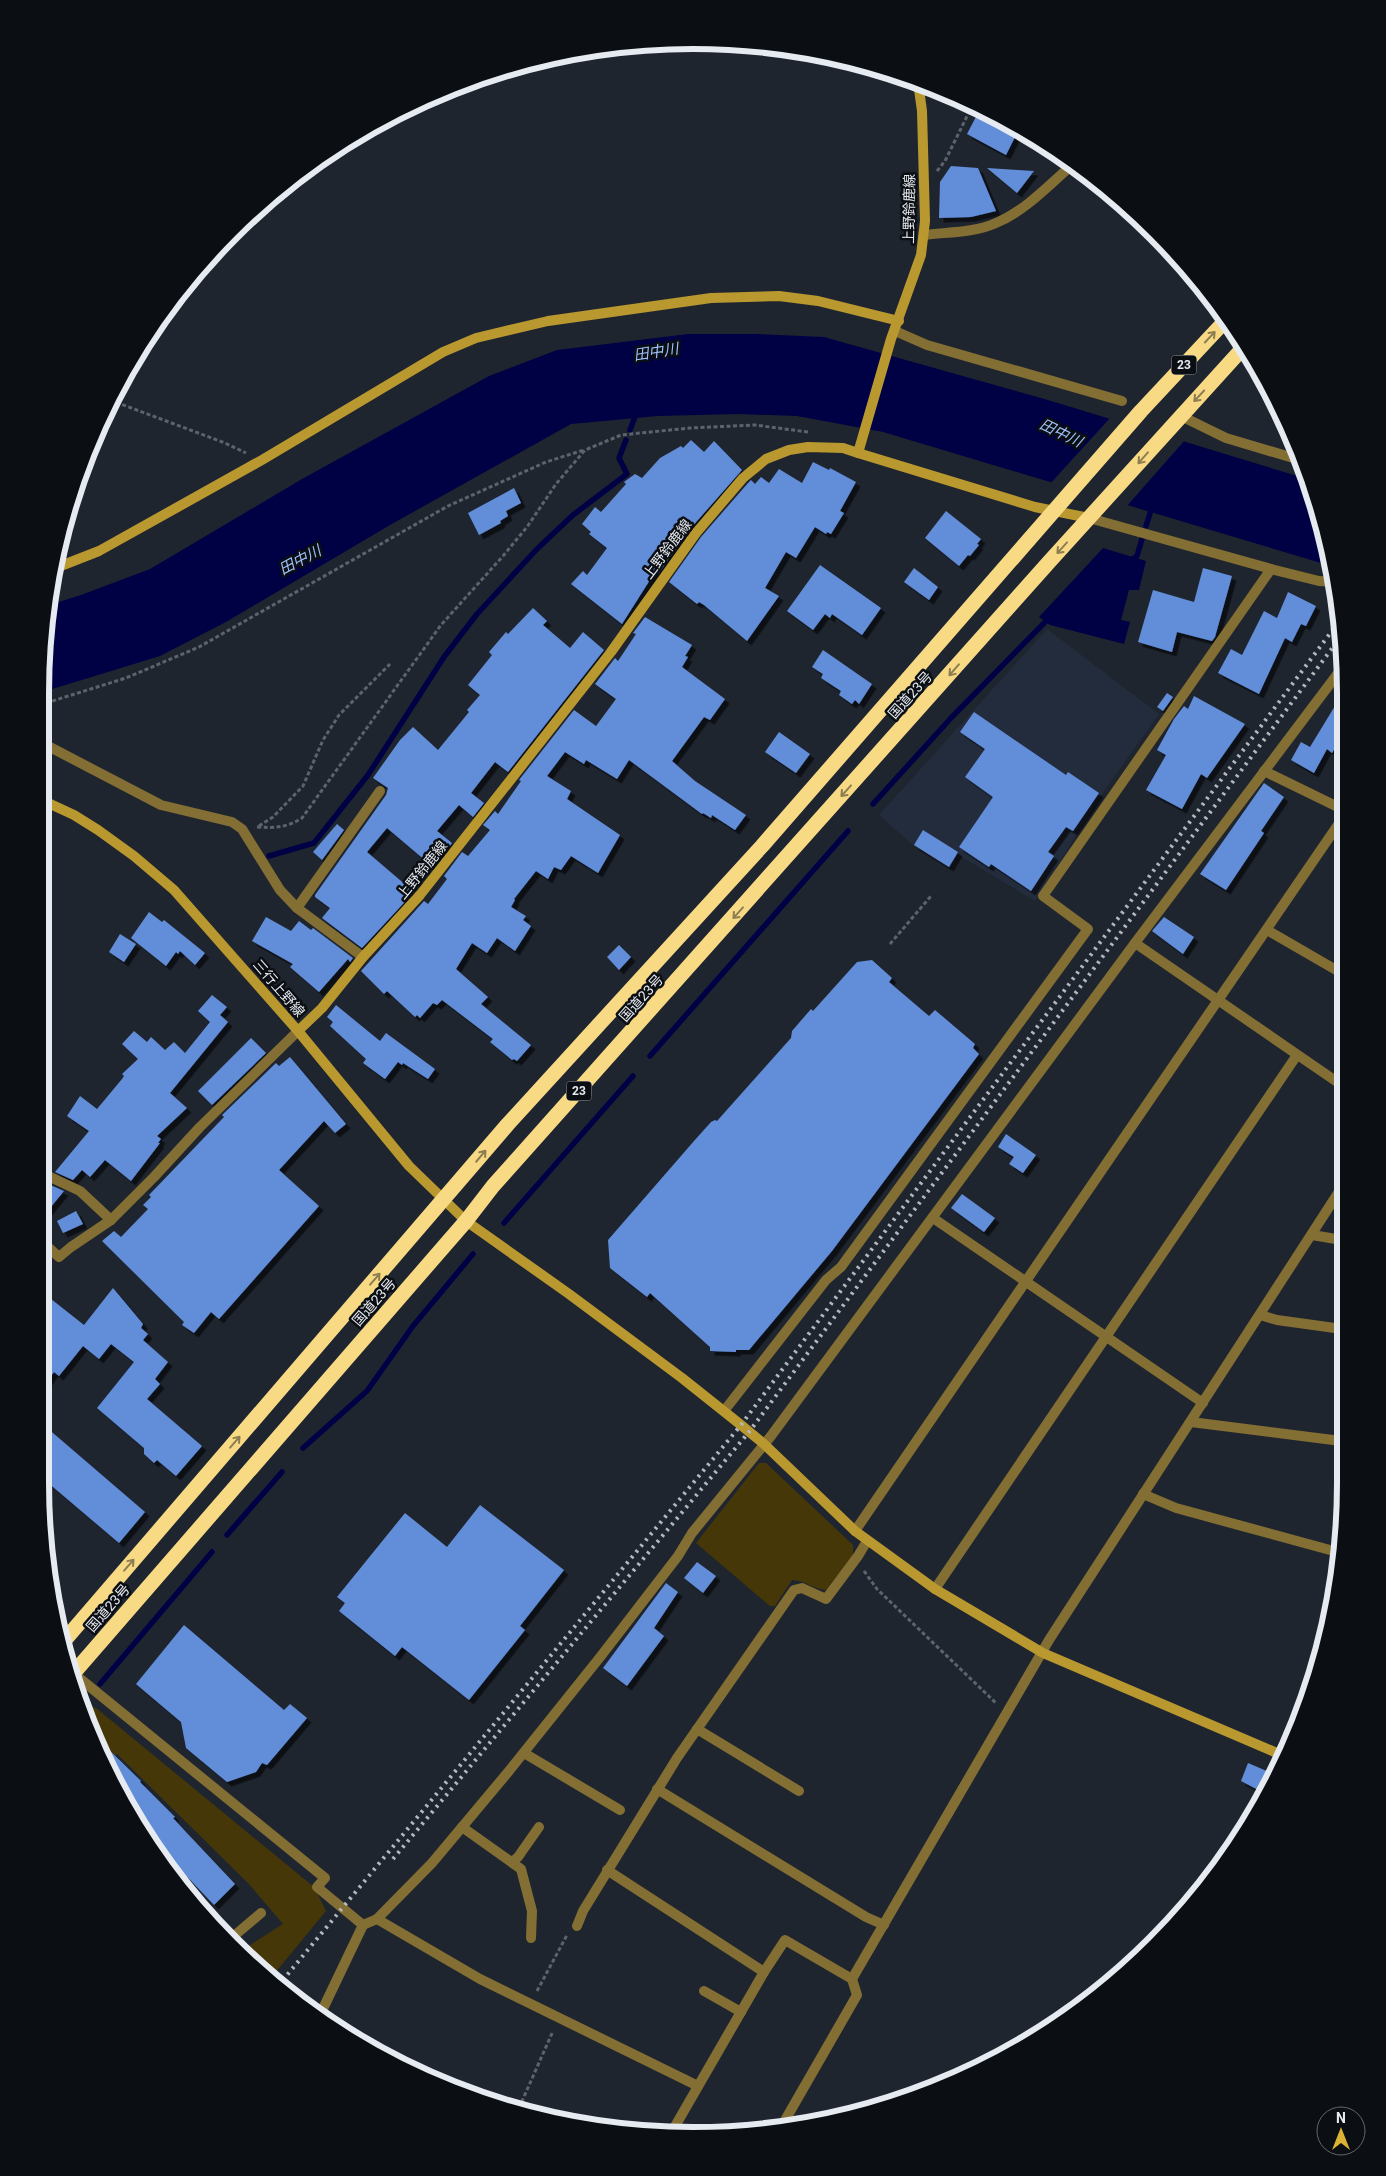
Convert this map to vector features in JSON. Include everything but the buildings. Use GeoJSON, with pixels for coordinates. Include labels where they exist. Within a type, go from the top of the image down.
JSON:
{"type":"FeatureCollection","features":[{"type":"Feature","properties":{"kind":"highway","name":"国道23号"},"geometry":{"type":"LineString","coordinates":[[68,1637],[508,1124],[768,839],[1141,411],[1222,325]]}},
{"type":"Feature","properties":{"kind":"highway","name":"国道23号"},"geometry":{"type":"LineString","coordinates":[[77,1669],[466,1221],[493,1186],[1178,419],[1240,353]]}},
{"type":"Feature","properties":{"kind":"street","name":"上野鈴鹿線"},"geometry":{"type":"LineString","coordinates":[[298,1031],[322,1008],[364,956],[420,895],[612,652],[680,553],[738,484],[755,467],[778,453],[808,447],[829,447],[843,448],[858,453],[893,335],[921,255],[924,235],[924,178],[922,111],[919,90]]}},
{"type":"Feature","properties":{"kind":"street"},"geometry":{"type":"LineString","coordinates":[[924,235],[978,229],[997,223],[1026,205],[1067,169]]}},
{"type":"Feature","properties":{"kind":"street"},"geometry":{"type":"LineString","coordinates":[[61,566],[99,551],[262,460],[443,352],[476,338],[508,329],[548,322],[711,298],[779,296],[818,301],[899,320]]}},
{"type":"Feature","properties":{"kind":"street"},"geometry":{"type":"LineString","coordinates":[[893,335],[1122,401]]}},
{"type":"Feature","properties":{"kind":"street"},"geometry":{"type":"LineString","coordinates":[[1178,419],[1226,438],[1292,458]]}},
{"type":"Feature","properties":{"kind":"street"},"geometry":{"type":"LineString","coordinates":[[858,453],[1017,502],[1058,507],[1092,515],[1271,570],[1327,582]]}},
{"type":"Feature","properties":{"kind":"street"},"geometry":{"type":"LineString","coordinates":[[724,1411],[826,1280],[841,1266],[1088,929],[1043,896],[1271,570]]}},
{"type":"Feature","properties":{"kind":"street"},"geometry":{"type":"LineString","coordinates":[[322,2010],[363,1925],[377,1919],[414,1882],[462,1827],[652,1590],[692,1533],[764,1444],[933,1218],[1135,943],[1337,674]]}},
{"type":"Feature","properties":{"kind":"street"},"geometry":{"type":"LineString","coordinates":[[49,747],[161,805],[227,820],[242,829],[280,890],[297,908],[364,956]]}},
{"type":"Feature","properties":{"kind":"street"},"geometry":{"type":"LineString","coordinates":[[1264,770],[1337,806]]}},
{"type":"Feature","properties":{"kind":"street"},"geometry":{"type":"LineString","coordinates":[[297,908],[380,791]]}},
{"type":"Feature","properties":{"kind":"street","name":"三行上野線"},"geometry":{"type":"LineString","coordinates":[[49,803],[74,815],[98,830],[134,856],[174,890],[298,1031],[409,1166],[466,1221],[569,1294],[724,1411],[764,1444],[854,1532],[935,1589],[1043,1653],[1278,1753]]}},
{"type":"Feature","properties":{"kind":"street"},"geometry":{"type":"LineString","coordinates":[[854,1532],[1337,826]]}},
{"type":"Feature","properties":{"kind":"street"},"geometry":{"type":"LineString","coordinates":[[1266,930],[1337,971]]}},
{"type":"Feature","properties":{"kind":"street"},"geometry":{"type":"LineString","coordinates":[[1135,943],[1337,1082]]}},
{"type":"Feature","properties":{"kind":"street"},"geometry":{"type":"LineString","coordinates":[[49,1248],[59,1258],[70,1247],[111,1220],[200,1127],[298,1031]]}},
{"type":"Feature","properties":{"kind":"street"},"geometry":{"type":"LineString","coordinates":[[935,1589],[1297,1055]]}},
{"type":"Feature","properties":{"kind":"street"},"geometry":{"type":"LineString","coordinates":[[49,1176],[80,1191],[111,1220]]}},
{"type":"Feature","properties":{"kind":"street"},"geometry":{"type":"LineString","coordinates":[[852,1979],[1043,1653],[1143,1494],[1337,1195]]}},
{"type":"Feature","properties":{"kind":"street"},"geometry":{"type":"LineString","coordinates":[[933,1218],[1203,1403]]}},
{"type":"Feature","properties":{"kind":"street"},"geometry":{"type":"LineString","coordinates":[[1312,1235],[1337,1239]]}},
{"type":"Feature","properties":{"kind":"street"},"geometry":{"type":"LineString","coordinates":[[1260,1315],[1277,1320],[1337,1328]]}},
{"type":"Feature","properties":{"kind":"street"},"geometry":{"type":"LineString","coordinates":[[1191,1422],[1337,1440]]}},
{"type":"Feature","properties":{"kind":"street"},"geometry":{"type":"LineString","coordinates":[[1143,1494],[1176,1508],[1334,1550]]}},
{"type":"Feature","properties":{"kind":"street"},"geometry":{"type":"LineString","coordinates":[[577,1926],[582,1911],[657,1789],[794,1590],[802,1588],[826,1599],[858,1556],[867,1540]]}},
{"type":"Feature","properties":{"kind":"street"},"geometry":{"type":"LineString","coordinates":[[81,1682],[325,1878],[317,1887],[363,1925]]}},
{"type":"Feature","properties":{"kind":"street"},"geometry":{"type":"LineString","coordinates":[[698,1729],[799,1791]]}},
{"type":"Feature","properties":{"kind":"street"},"geometry":{"type":"LineString","coordinates":[[524,1752],[620,1810]]}},
{"type":"Feature","properties":{"kind":"street"},"geometry":{"type":"LineString","coordinates":[[657,1789],[866,1917],[884,1925]]}},
{"type":"Feature","properties":{"kind":"street"},"geometry":{"type":"LineString","coordinates":[[462,1827],[521,1869],[530,1898],[533,1922],[531,1938]]}},
{"type":"Feature","properties":{"kind":"street"},"geometry":{"type":"LineString","coordinates":[[512,1862],[518,1857],[539,1827]]}},
{"type":"Feature","properties":{"kind":"street"},"geometry":{"type":"LineString","coordinates":[[607,1870],[764,1972]]}},
{"type":"Feature","properties":{"kind":"street"},"geometry":{"type":"LineString","coordinates":[[234,1936],[261,1913]]}},
{"type":"Feature","properties":{"kind":"street"},"geometry":{"type":"LineString","coordinates":[[377,1919],[480,1979],[528,2003],[560,2016],[698,2086]]}},
{"type":"Feature","properties":{"kind":"street"},"geometry":{"type":"LineString","coordinates":[[675,2127],[764,1972],[785,1940],[852,1979],[857,1995],[785,2121]]}},
{"type":"Feature","properties":{"kind":"street"},"geometry":{"type":"LineString","coordinates":[[704,1991],[741,2012]]}},
{"type":"Feature","properties":{"kind":"path"},"geometry":{"type":"LineString","coordinates":[[924,178],[940,169],[969,111]]}},
{"type":"Feature","properties":{"kind":"path"},"geometry":{"type":"LineString","coordinates":[[118,403],[225,443],[262,460]]}},
{"type":"Feature","properties":{"kind":"path"},"geometry":{"type":"LineString","coordinates":[[49,701],[126,678],[200,648],[441,509],[546,462],[585,450],[621,435],[690,428],[755,425],[817,434],[829,447]]}},
{"type":"Feature","properties":{"kind":"path"},"geometry":{"type":"LineString","coordinates":[[242,829],[256,827],[276,829],[290,825],[302,818],[441,625],[527,527],[556,484],[585,450]]}},
{"type":"Feature","properties":{"kind":"path"},"geometry":{"type":"LineString","coordinates":[[256,827],[273,816],[303,786],[323,740],[340,715],[390,664]]}},
{"type":"Feature","properties":{"kind":"path"},"geometry":{"type":"LineString","coordinates":[[890,944],[931,896]]}},
{"type":"Feature","properties":{"kind":"path"},"geometry":{"type":"LineString","coordinates":[[858,1556],[860,1565],[877,1589],[1007,1713]]}},
{"type":"Feature","properties":{"kind":"path"},"geometry":{"type":"LineString","coordinates":[[528,2003],[533,1998],[571,1925],[577,1926]]}},
{"type":"Feature","properties":{"kind":"path"},"geometry":{"type":"LineString","coordinates":[[521,2104],[560,2016]]}},
{"type":"Feature","properties":{"kind":"shaded area"},"geometry":{"type":"Polygon","coordinates":[[[1047,629],[1159,714],[1104,791],[1035,901],[960,856],[952,869],[913,845],[879,815],[1047,629]]]}},
{"type":"Feature","properties":{"kind":"shaded area"},"geometry":{"type":"Polygon","coordinates":[[[759,1463],[766,1463],[853,1545],[853,1555],[826,1590],[801,1581],[792,1580],[775,1606],[770,1606],[696,1543],[759,1463]]]}},
{"type":"Feature","properties":{"kind":"shaded area"},"geometry":{"type":"Polygon","coordinates":[[[89,1707],[96,1708],[314,1887],[326,1911],[275,1973],[246,1947],[283,1924],[249,1884],[117,1754],[111,1759],[89,1707]]]}},
{"type":"Feature","properties":{"kind":"water","name":"田中川"},"geometry":{"type":"Polygon","coordinates":[[[688,334],[759,334],[824,337],[1048,400],[1300,477],[1324,564],[883,432],[797,416],[738,414],[658,416],[571,424],[390,525],[226,622],[160,656],[49,690],[50,651],[55,603],[150,569],[302,479],[489,376],[557,350],[688,334]]]}},
{"type":"Feature","properties":{"kind":"water"},"geometry":{"type":"Polygon","coordinates":[[[1103,548],[1146,561],[1139,590],[1129,590],[1121,620],[1130,622],[1124,644],[1050,625],[1039,617],[1103,548]]]}},
{"type":"Feature","properties":{"kind":"pier"},"geometry":{"type":"Polygon","coordinates":[[[1111,417],[1185,440],[1126,507],[1049,485],[1111,417]]]}},
{"type":"Feature","properties":{"kind":"waterway"},"geometry":{"type":"LineString","coordinates":[[630,430],[637,411]]}},
{"type":"Feature","properties":{"kind":"waterway"},"geometry":{"type":"LineString","coordinates":[[269,856],[314,843],[368,775],[444,657],[477,614],[537,549],[573,515],[627,474],[619,458],[626,440]]}},
{"type":"Feature","properties":{"kind":"waterway"},"geometry":{"type":"LineString","coordinates":[[1146,526],[1152,507]]}},
{"type":"Feature","properties":{"kind":"waterway"},"geometry":{"type":"LineString","coordinates":[[1131,560],[1137,556],[1142,539]]}},
{"type":"Feature","properties":{"kind":"waterway"},"geometry":{"type":"LineString","coordinates":[[873,804],[951,718],[1050,617]]}},
{"type":"Feature","properties":{"kind":"waterway"},"geometry":{"type":"LineString","coordinates":[[650,1056],[848,831]]}},
{"type":"Feature","properties":{"kind":"waterway"},"geometry":{"type":"LineString","coordinates":[[504,1223],[633,1076]]}},
{"type":"Feature","properties":{"kind":"waterway"},"geometry":{"type":"LineString","coordinates":[[303,1448],[367,1391],[413,1326],[473,1254]]}},
{"type":"Feature","properties":{"kind":"waterway"},"geometry":{"type":"LineString","coordinates":[[227,1535],[282,1472]]}},
{"type":"Feature","properties":{"kind":"waterway"},"geometry":{"type":"LineString","coordinates":[[100,1684],[212,1552]]}},
{"type":"Feature","properties":{"kind":"railway"},"geometry":{"type":"LineString","coordinates":[[283,1980],[741,1425],[1334,628]]}},
{"type":"Feature","properties":{"kind":"railway"},"geometry":{"type":"LineString","coordinates":[[393,1859],[749,1432],[1335,644]]}}]}
